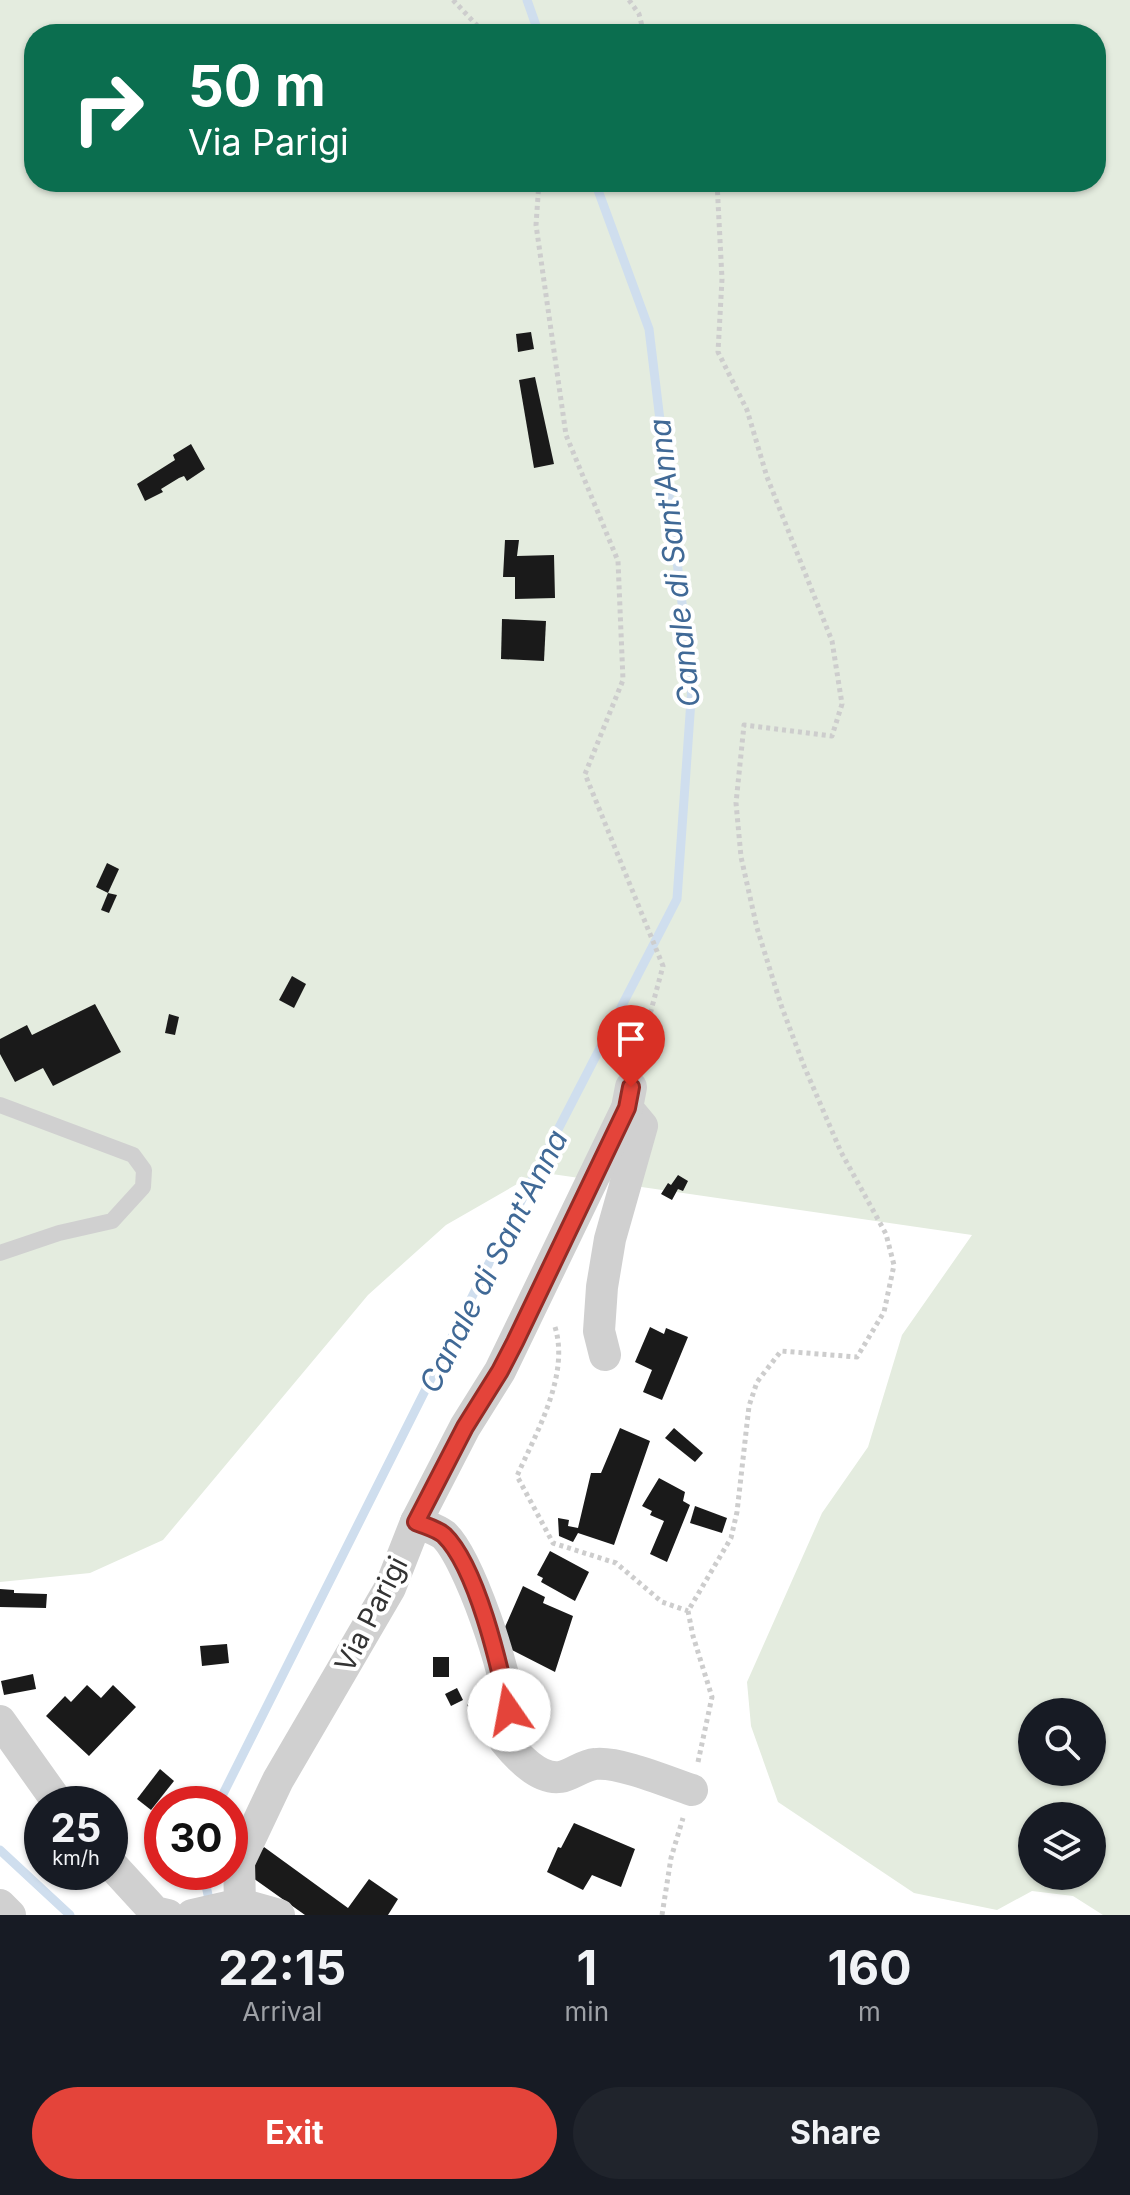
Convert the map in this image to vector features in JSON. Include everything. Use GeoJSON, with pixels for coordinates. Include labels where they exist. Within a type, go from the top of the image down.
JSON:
{"type":"FeatureCollection","features":[{"type":"Feature","properties":{"kind":"street","name":"Via Parigi"},"geometry":{"type":"LineString","coordinates":[[236,1905],[239,1862],[278,1780],[390,1588],[416,1522],[465,1427],[500,1371],[629,1097]]}},
{"type":"Feature","properties":{"kind":"street"},"geometry":{"type":"LineString","coordinates":[[605,1355],[599,1331],[602,1287],[610,1239],[642,1126],[629,1097]]}},
{"type":"Feature","properties":{"kind":"street"},"geometry":{"type":"LineString","coordinates":[[416,1522],[441,1532],[454,1547],[470,1580],[501,1671],[509,1710],[505,1741],[512,1750],[542,1774],[559,1777],[595,1764],[627,1769],[692,1790]]}},
{"type":"Feature","properties":{"kind":"street"},"geometry":{"type":"LineString","coordinates":[[0,1721],[46,1786]]}},
{"type":"Feature","properties":{"kind":"street"},"geometry":{"type":"LineString","coordinates":[[128,1883],[155,1912],[168,1915]]}},
{"type":"Feature","properties":{"kind":"street"},"geometry":{"type":"LineString","coordinates":[[0,1905],[10,1915]]}},
{"type":"Feature","properties":{"kind":"street"},"geometry":{"type":"LineString","coordinates":[[194,1914],[236,1905],[279,1915]]}},
{"type":"Feature","properties":{"kind":"lane"},"geometry":{"type":"LineString","coordinates":[[0,1105],[133,1155],[144,1170],[143,1187],[112,1221],[59,1233],[0,1253]]}},
{"type":"Feature","properties":{"kind":"path"},"geometry":{"type":"LineString","coordinates":[[453,0],[476,24]]}},
{"type":"Feature","properties":{"kind":"path"},"geometry":{"type":"LineString","coordinates":[[629,0],[639,14],[642,24]]}},
{"type":"Feature","properties":{"kind":"path"},"geometry":{"type":"LineString","coordinates":[[538,192],[536,225],[566,435],[618,561],[623,680],[585,774],[663,966],[629,1097]]}},
{"type":"Feature","properties":{"kind":"path"},"geometry":{"type":"LineString","coordinates":[[662,1915],[671,1858],[692,1790],[712,1697],[688,1611],[731,1538],[737,1512],[749,1406],[757,1382],[781,1351],[857,1357],[884,1312],[894,1265],[886,1234],[841,1152],[790,1029],[757,928],[741,857],[736,803],[744,725],[832,736],[842,704],[832,641],[767,477],[747,410],[718,352],[722,279],[718,192]]}},
{"type":"Feature","properties":{"kind":"path"},"geometry":{"type":"LineString","coordinates":[[543,1285],[558,1338],[555,1378],[542,1419],[517,1476],[553,1543],[616,1563],[662,1602],[688,1611]]}},
{"type":"Feature","properties":{"kind":"shaded area"},"geometry":{"type":"Polygon","coordinates":[[[0,0],[1130,0],[1130,1915],[1103,1915],[1073,1896],[1032,1891],[997,1910],[914,1893],[778,1802],[751,1726],[747,1682],[822,1513],[868,1447],[902,1335],[972,1235],[538,1172],[446,1225],[368,1295],[163,1540],[90,1573],[0,1582],[0,0]]]}},
{"type":"Feature","properties":{"kind":"building"},"geometry":{"type":"Polygon","coordinates":[[[531,332],[534,349],[518,352],[516,334],[531,332]]]}},
{"type":"Feature","properties":{"kind":"building"},"geometry":{"type":"Polygon","coordinates":[[[535,377],[554,464],[534,468],[519,380],[535,377]]]}},
{"type":"Feature","properties":{"kind":"building"},"geometry":{"type":"Polygon","coordinates":[[[191,444],[205,469],[187,481],[184,476],[179,478],[161,489],[163,492],[145,501],[137,484],[175,460],[173,455],[191,444]]]}},
{"type":"Feature","properties":{"kind":"building"},"geometry":{"type":"Polygon","coordinates":[[[505,540],[519,540],[517,556],[554,555],[555,598],[515,599],[515,577],[503,577],[505,540]]]}},
{"type":"Feature","properties":{"kind":"building"},"geometry":{"type":"Polygon","coordinates":[[[502,619],[546,621],[544,661],[501,659],[502,619]]]}},
{"type":"Feature","properties":{"kind":"building"},"geometry":{"type":"Polygon","coordinates":[[[107,863],[119,869],[108,893],[96,887],[107,863]]]}},
{"type":"Feature","properties":{"kind":"building"},"geometry":{"type":"Polygon","coordinates":[[[108,893],[117,895],[109,913],[101,910],[108,893]]]}},
{"type":"Feature","properties":{"kind":"building"},"geometry":{"type":"Polygon","coordinates":[[[292,976],[306,984],[294,1008],[279,1000],[292,976]]]}},
{"type":"Feature","properties":{"kind":"building"},"geometry":{"type":"Polygon","coordinates":[[[95,1004],[121,1052],[53,1086],[43,1068],[15,1082],[0,1054],[0,1039],[27,1025],[32,1035],[95,1004]]]}},
{"type":"Feature","properties":{"kind":"building"},"geometry":{"type":"Polygon","coordinates":[[[169,1014],[179,1017],[175,1035],[165,1033],[169,1014]]]}},
{"type":"Feature","properties":{"kind":"building"},"geometry":{"type":"Polygon","coordinates":[[[678,1175],[688,1181],[683,1191],[678,1189],[672,1200],[661,1194],[678,1175]]]}},
{"type":"Feature","properties":{"kind":"building"},"geometry":{"type":"Polygon","coordinates":[[[650,1327],[664,1334],[666,1328],[688,1337],[662,1400],[643,1392],[652,1370],[635,1362],[650,1327]]]}},
{"type":"Feature","properties":{"kind":"building"},"geometry":{"type":"Polygon","coordinates":[[[620,1428],[650,1441],[614,1545],[578,1533],[573,1542],[559,1536],[558,1518],[569,1520],[568,1526],[578,1528],[591,1473],[601,1473],[620,1428]]]}},
{"type":"Feature","properties":{"kind":"building"},"geometry":{"type":"Polygon","coordinates":[[[674,1428],[703,1453],[695,1462],[665,1438],[674,1428]]]}},
{"type":"Feature","properties":{"kind":"building"},"geometry":{"type":"Polygon","coordinates":[[[659,1478],[685,1492],[683,1501],[690,1505],[667,1562],[650,1554],[664,1521],[650,1515],[652,1511],[642,1506],[659,1478]]]}},
{"type":"Feature","properties":{"kind":"building"},"geometry":{"type":"Polygon","coordinates":[[[695,1506],[727,1518],[722,1533],[690,1523],[695,1506]]]}},
{"type":"Feature","properties":{"kind":"building"},"geometry":{"type":"Polygon","coordinates":[[[550,1551],[589,1572],[575,1601],[541,1582],[543,1578],[537,1575],[550,1551]]]}},
{"type":"Feature","properties":{"kind":"building"},"geometry":{"type":"Polygon","coordinates":[[[523,1586],[545,1597],[543,1603],[573,1616],[555,1672],[498,1643],[523,1586]]]}},
{"type":"Feature","properties":{"kind":"building"},"geometry":{"type":"Polygon","coordinates":[[[0,1589],[14,1590],[14,1593],[47,1594],[46,1608],[0,1607],[0,1589]]]}},
{"type":"Feature","properties":{"kind":"building"},"geometry":{"type":"Polygon","coordinates":[[[227,1644],[229,1663],[202,1666],[200,1646],[227,1644]]]}},
{"type":"Feature","properties":{"kind":"building"},"geometry":{"type":"Polygon","coordinates":[[[433,1657],[449,1657],[449,1677],[433,1677],[433,1657]]]}},
{"type":"Feature","properties":{"kind":"building"},"geometry":{"type":"Polygon","coordinates":[[[33,1674],[36,1689],[4,1695],[1,1681],[33,1674]]]}},
{"type":"Feature","properties":{"kind":"building"},"geometry":{"type":"Polygon","coordinates":[[[477,1684],[498,1698],[490,1720],[467,1706],[477,1684]]]}},
{"type":"Feature","properties":{"kind":"building"},"geometry":{"type":"Polygon","coordinates":[[[87,1685],[101,1698],[113,1685],[136,1707],[89,1756],[46,1716],[65,1696],[71,1702],[87,1685]]]}},
{"type":"Feature","properties":{"kind":"building"},"geometry":{"type":"Polygon","coordinates":[[[457,1688],[463,1700],[451,1706],[445,1694],[457,1688]]]}},
{"type":"Feature","properties":{"kind":"building"},"geometry":{"type":"Polygon","coordinates":[[[160,1769],[174,1781],[170,1786],[147,1786],[160,1769]]]}},
{"type":"Feature","properties":{"kind":"building"},"geometry":{"type":"Polygon","coordinates":[[[144,1790],[144,1804],[137,1799],[144,1790]]]}},
{"type":"Feature","properties":{"kind":"building"},"geometry":{"type":"Polygon","coordinates":[[[574,1823],[635,1849],[621,1887],[592,1875],[583,1890],[547,1872],[558,1847],[561,1848],[574,1823]]]}},
{"type":"Feature","properties":{"kind":"building"},"geometry":{"type":"Polygon","coordinates":[[[264,1847],[348,1908],[369,1879],[398,1899],[388,1915],[305,1915],[253,1878],[255,1874],[248,1868],[264,1847]]]}},
{"type":"Feature","properties":{"kind":"waterway","name":"Canale di Sant'Anna"},"geometry":{"type":"LineString","coordinates":[[527,0],[535,24]]}},
{"type":"Feature","properties":{"kind":"waterway","name":"Canale di Sant'Anna"},"geometry":{"type":"LineString","coordinates":[[227,1786],[486,1269],[677,899],[692,686],[649,329],[599,192]]}},
{"type":"Feature","properties":{"kind":"waterway"},"geometry":{"type":"LineString","coordinates":[[0,1850],[70,1915]]}},
{"type":"Feature","properties":{"kind":"waterway","name":"Canale di Sant'Anna"},"geometry":{"type":"LineString","coordinates":[[207,1890],[210,1904]]}},
{"type":"Feature","properties":{"kind":"route"},"geometry":{"type":"LineString","coordinates":[[509,1710],[501,1671],[470,1580],[454,1547],[441,1532],[416,1522],[465,1427],[515,1342],[627,1108],[631,1087]]}}]}
